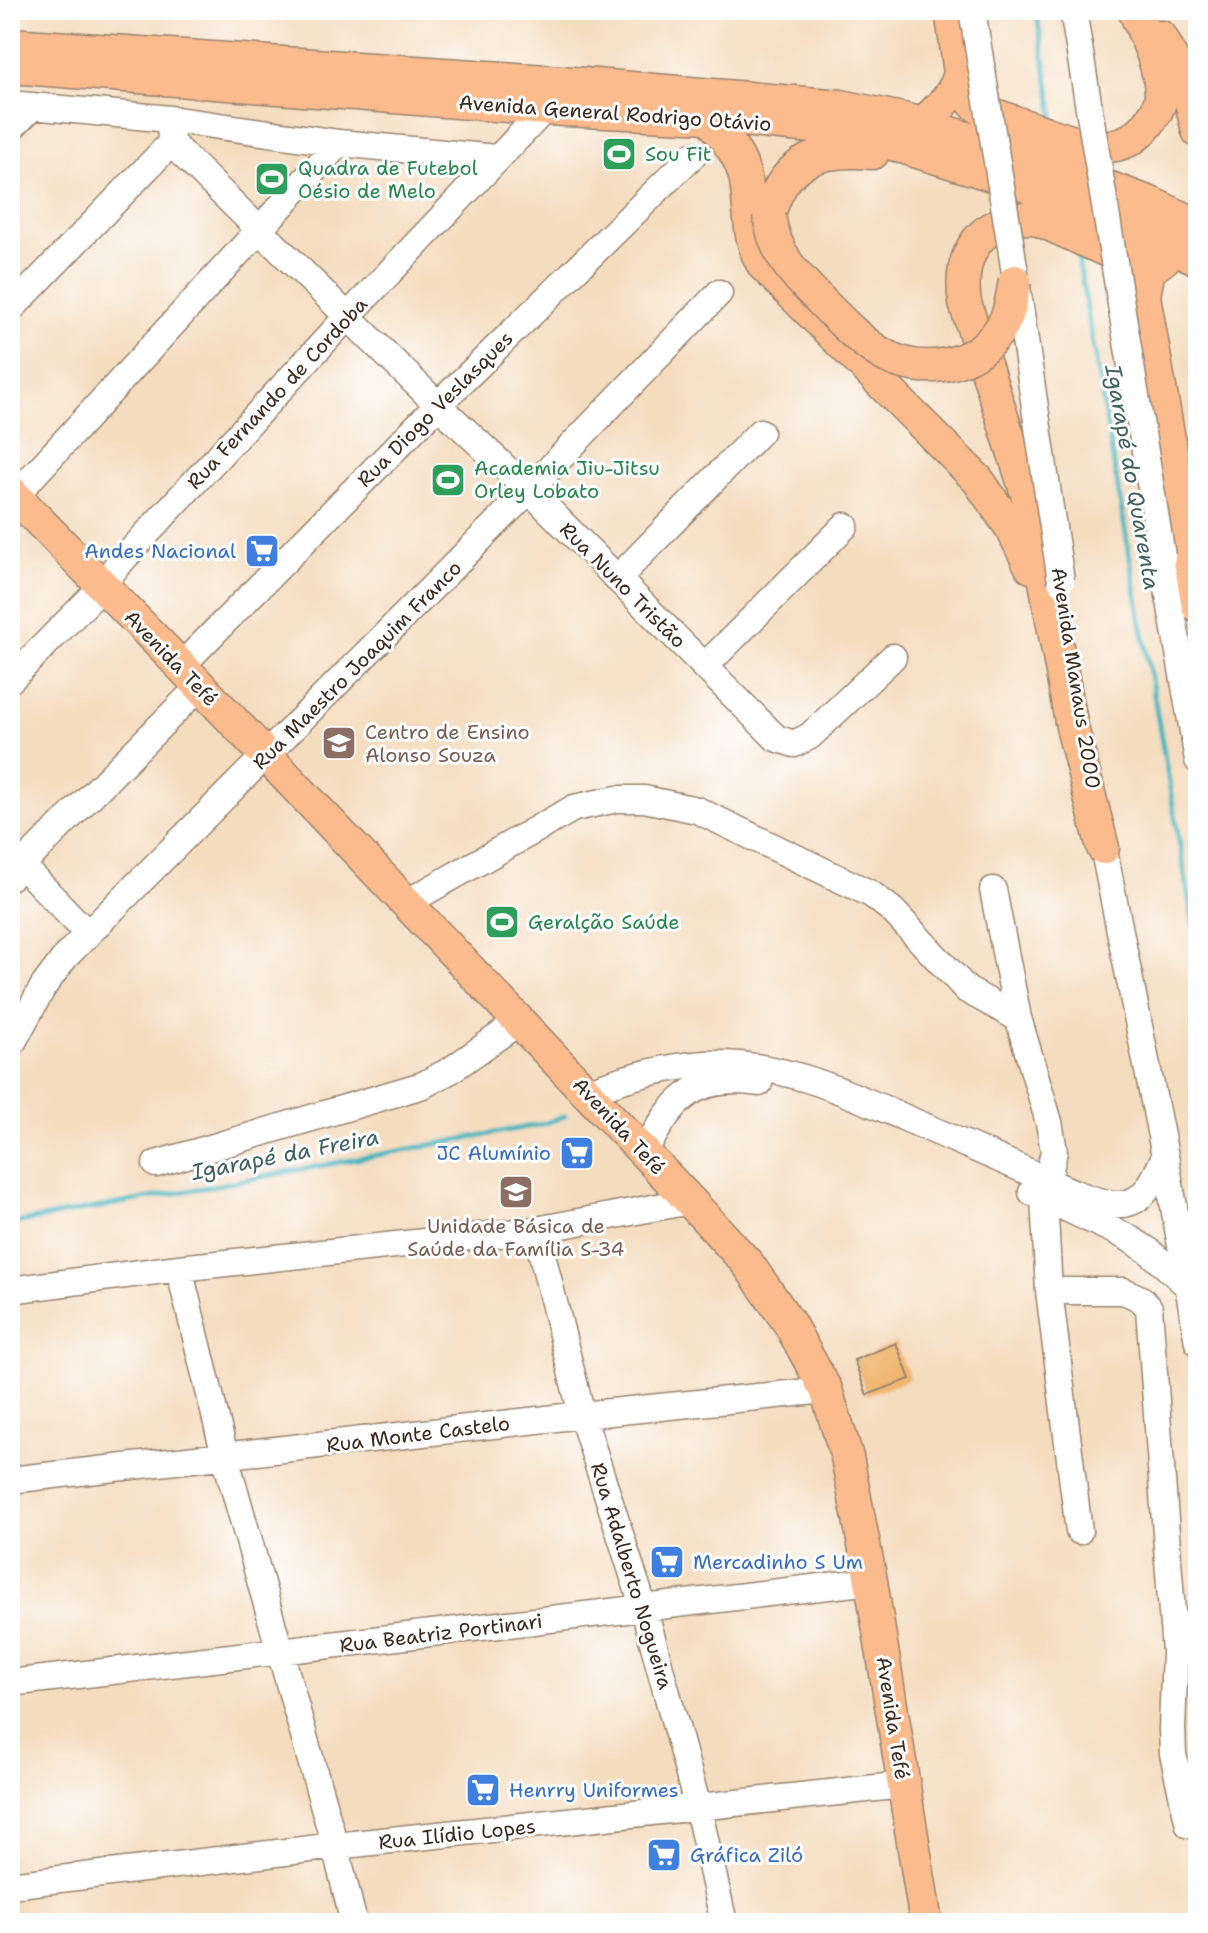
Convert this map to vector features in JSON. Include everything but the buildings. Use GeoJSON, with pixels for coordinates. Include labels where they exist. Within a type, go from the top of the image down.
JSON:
{"type":"FeatureCollection","features":[{"type":"Feature","properties":{"kind":"main road"},"geometry":{"type":"LineString","coordinates":[[951,10],[960,73],[967,97],[1025,156],[1115,146],[1129,141],[1149,123],[1161,100],[1154,60],[1136,10]]}},
{"type":"Feature","properties":{"kind":"main road"},"geometry":{"type":"LineString","coordinates":[[1136,10],[1166,43],[1188,90],[1198,131]]}},
{"type":"Feature","properties":{"kind":"main road","name":"Avenida General Rodrigo Otávio"},"geometry":{"type":"LineString","coordinates":[[10,44],[773,99],[871,111],[1025,156],[1198,225]]}},
{"type":"Feature","properties":{"kind":"main road","name":"Avenida General Rodrigo Otávio"},"geometry":{"type":"LineString","coordinates":[[10,67],[545,109],[708,117],[823,128],[945,160],[1025,156],[1095,212],[1198,259]]}},
{"type":"Feature","properties":{"kind":"main road"},"geometry":{"type":"LineString","coordinates":[[922,124],[948,98],[960,73]]}},
{"type":"Feature","properties":{"kind":"main road"},"geometry":{"type":"LineString","coordinates":[[708,117],[739,159],[746,179],[751,235],[764,266],[978,480],[1056,596]]}},
{"type":"Feature","properties":{"kind":"main road"},"geometry":{"type":"LineString","coordinates":[[945,160],[850,151],[826,153],[809,159],[790,173],[775,193],[769,215],[780,255],[861,339],[882,354],[909,365],[935,367],[960,362],[984,346],[1001,328],[1010,308],[1015,281]]}},
{"type":"Feature","properties":{"kind":"main road"},"geometry":{"type":"LineString","coordinates":[[1103,848],[1072,727],[1056,596],[1031,506],[965,303],[963,265],[985,232],[1006,221],[1035,218],[1107,248],[1149,270]]}},
{"type":"Feature","properties":{"kind":"main road"},"geometry":{"type":"LineString","coordinates":[[1198,259],[1169,257],[1157,262],[1149,270],[1144,296],[1198,606]]}},
{"type":"Feature","properties":{"kind":"main road","name":"Avenida Tefé"},"geometry":{"type":"LineString","coordinates":[[12,496],[190,677],[690,1201],[748,1264],[789,1323],[826,1390],[847,1457],[871,1581],[926,1923]]}},
{"type":"Feature","properties":{"kind":"street","name":"Avenida Manaus 2000"},"geometry":{"type":"LineString","coordinates":[[972,10],[1015,281],[1056,596]]}},
{"type":"Feature","properties":{"kind":"street"},"geometry":{"type":"LineString","coordinates":[[1073,10],[1198,760]]}},
{"type":"Feature","properties":{"kind":"street"},"geometry":{"type":"LineString","coordinates":[[10,129],[21,105],[171,131],[496,158]]}},
{"type":"Feature","properties":{"kind":"street","name":"Rua Fernando de Cordoba"},"geometry":{"type":"LineString","coordinates":[[10,680],[102,587],[116,567],[348,316],[545,109]]}},
{"type":"Feature","properties":{"kind":"street"},"geometry":{"type":"LineString","coordinates":[[10,310],[171,131]]}},
{"type":"Feature","properties":{"kind":"street","name":"Rua Nuno Tristão"},"geometry":{"type":"LineString","coordinates":[[171,131],[259,229],[529,490],[776,738],[794,744],[810,736],[893,657]]}},
{"type":"Feature","properties":{"kind":"street"},"geometry":{"type":"LineString","coordinates":[[12,496],[339,143]]}},
{"type":"Feature","properties":{"kind":"street","name":"Rua Diogo Veslasques"},"geometry":{"type":"LineString","coordinates":[[14,865],[438,405],[693,155]]}},
{"type":"Feature","properties":{"kind":"street","name":"Rua Maestro Joaquim Franco"},"geometry":{"type":"LineString","coordinates":[[10,1047],[43,987],[66,956],[529,490],[719,293]]}},
{"type":"Feature","properties":{"kind":"street"},"geometry":{"type":"LineString","coordinates":[[617,579],[760,432]]}},
{"type":"Feature","properties":{"kind":"street"},"geometry":{"type":"LineString","coordinates":[[704,667],[845,526]]}},
{"type":"Feature","properties":{"kind":"street"},"geometry":{"type":"LineString","coordinates":[[406,903],[574,808],[617,799],[644,799],[671,804],[697,810],[871,894],[892,910],[967,990],[1018,1018]]}},
{"type":"Feature","properties":{"kind":"street"},"geometry":{"type":"LineString","coordinates":[[1103,848],[1165,1156],[1198,1342]]}},
{"type":"Feature","properties":{"kind":"street"},"geometry":{"type":"LineString","coordinates":[[14,865],[88,934]]}},
{"type":"Feature","properties":{"kind":"street"},"geometry":{"type":"LineString","coordinates":[[993,890],[1018,1018],[1054,1151],[1046,1189],[1049,1291],[1079,1531]]}},
{"type":"Feature","properties":{"kind":"street"},"geometry":{"type":"LineString","coordinates":[[156,1164],[423,1085],[451,1070],[520,1021]]}},
{"type":"Feature","properties":{"kind":"street"},"geometry":{"type":"LineString","coordinates":[[587,1092],[634,1075],[675,1067],[708,1064],[792,1073],[838,1088],[1046,1189],[1149,1251],[1188,1286]]}},
{"type":"Feature","properties":{"kind":"street"},"geometry":{"type":"LineString","coordinates":[[644,1153],[664,1116],[679,1099],[699,1088],[725,1082],[751,1082],[781,1086],[814,1096],[1046,1189],[1112,1203],[1125,1204],[1143,1194],[1153,1182],[1165,1156]]}},
{"type":"Feature","properties":{"kind":"street"},"geometry":{"type":"LineString","coordinates":[[10,1290],[179,1268],[536,1230],[690,1201]]}},
{"type":"Feature","properties":{"kind":"street","name":"Rua Adalberto Nogueira"},"geometry":{"type":"LineString","coordinates":[[536,1230],[582,1415],[644,1609],[698,1808],[724,1923]]}},
{"type":"Feature","properties":{"kind":"street"},"geometry":{"type":"LineString","coordinates":[[179,1268],[225,1456],[354,1923]]}},
{"type":"Feature","properties":{"kind":"street"},"geometry":{"type":"LineString","coordinates":[[1049,1291],[1124,1291],[1141,1299],[1149,1308],[1175,1652],[1173,1754],[1189,1825]]}},
{"type":"Feature","properties":{"kind":"street","name":"Rua Monte Castelo"},"geometry":{"type":"LineString","coordinates":[[10,1480],[826,1390]]}},
{"type":"Feature","properties":{"kind":"street","name":"Rua Beatriz Portinari"},"geometry":{"type":"LineString","coordinates":[[10,1683],[871,1581]]}},
{"type":"Feature","properties":{"kind":"street","name":"Rua Ilídio Lopes"},"geometry":{"type":"LineString","coordinates":[[10,1885],[335,1846],[904,1785]]}},
{"type":"Feature","properties":{"kind":"waterway","name":"Igarapé do Quarenta"},"geometry":{"type":"LineString","coordinates":[[1036,10],[1055,123]]}},
{"type":"Feature","properties":{"kind":"waterway","name":"Igarapé do Quarenta"},"geometry":{"type":"LineString","coordinates":[[1077,252],[1198,950]]}},
{"type":"Feature","properties":{"kind":"waterway","name":"Igarapé da Freira"},"geometry":{"type":"LineString","coordinates":[[10,1224],[543,1124],[565,1116]]}},
{"type":"Feature","properties":{"kind":"place","name":"Sou Fit"},"geometry":{"type":"Point","coordinates":[619,154]}},
{"type":"Feature","properties":{"kind":"place","name":"Quadra de Futebol Oésio de Melo"},"geometry":{"type":"Point","coordinates":[272,179]}},
{"type":"Feature","properties":{"kind":"place","name":"Academia Jiu-Jitsu Orley Lobato"},"geometry":{"type":"Point","coordinates":[448,480]}},
{"type":"Feature","properties":{"kind":"place","name":"Andes Nacional"},"geometry":{"type":"Point","coordinates":[262,551]}},
{"type":"Feature","properties":{"kind":"place","name":"Centro de Ensino Alonso Souza"},"geometry":{"type":"Point","coordinates":[339,743]}},
{"type":"Feature","properties":{"kind":"place","name":"Geralção Saúde"},"geometry":{"type":"Point","coordinates":[502,922]}},
{"type":"Feature","properties":{"kind":"place","name":"JC Alumínio"},"geometry":{"type":"Point","coordinates":[577,1153]}},
{"type":"Feature","properties":{"kind":"place","name":"Unidade Básica de Saúde da Família S-34"},"geometry":{"type":"Point","coordinates":[516,1192]}},
{"type":"Feature","properties":{"kind":"place","name":"Mercadinho S Um"},"geometry":{"type":"Point","coordinates":[667,1562]}},
{"type":"Feature","properties":{"kind":"place","name":"Henrry Uniformes"},"geometry":{"type":"Point","coordinates":[483,1790]}},
{"type":"Feature","properties":{"kind":"place","name":"Gráfica Ziló"},"geometry":{"type":"Point","coordinates":[664,1855]}}]}
